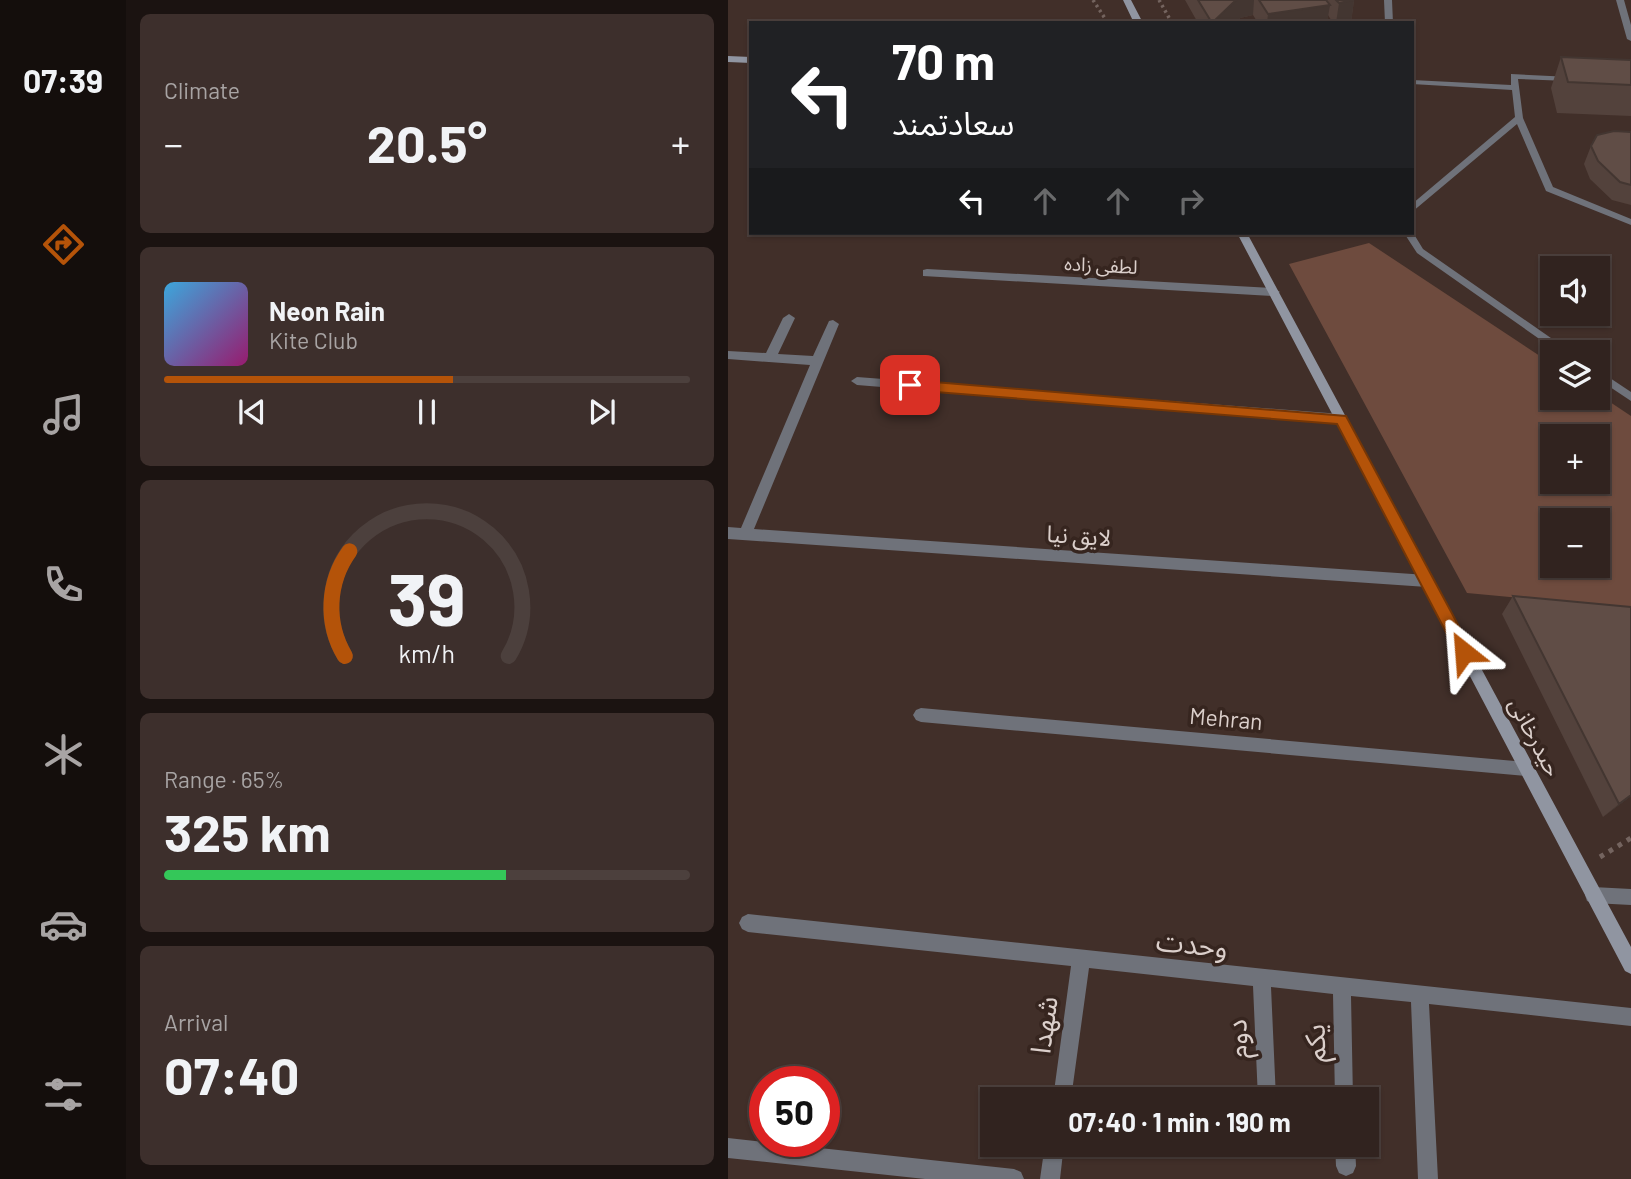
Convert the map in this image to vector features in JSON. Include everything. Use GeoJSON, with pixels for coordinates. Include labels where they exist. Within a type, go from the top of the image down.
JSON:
{"type":"FeatureCollection","features":[{"type":"Feature","properties":{"kind":"main road"},"geometry":{"type":"LineString","coordinates":[[1127,0],[1138,21]]}},
{"type":"Feature","properties":{"kind":"main road"},"geometry":{"type":"LineString","coordinates":[[728,59],[749,60]]}},
{"type":"Feature","properties":{"kind":"main road","name":"حیدرخانی"},"geometry":{"type":"LineString","coordinates":[[1243,235],[1631,965]]}},
{"type":"Feature","properties":{"kind":"street","name":"لطفی زاده"},"geometry":{"type":"LineString","coordinates":[[927,273],[1274,292]]}},
{"type":"Feature","properties":{"kind":"street"},"geometry":{"type":"LineString","coordinates":[[769,358],[789,318]]}},
{"type":"Feature","properties":{"kind":"street"},"geometry":{"type":"LineString","coordinates":[[745,534],[833,324]]}},
{"type":"Feature","properties":{"kind":"street"},"geometry":{"type":"LineString","coordinates":[[728,355],[817,361]]}},
{"type":"Feature","properties":{"kind":"street"},"geometry":{"type":"LineString","coordinates":[[856,381],[1341,419]]}},
{"type":"Feature","properties":{"kind":"street","name":"لایق نیا"},"geometry":{"type":"LineString","coordinates":[[728,533],[1427,581]]}},
{"type":"Feature","properties":{"kind":"street","name":"Mehran"},"geometry":{"type":"LineString","coordinates":[[921,715],[1527,769]]}},
{"type":"Feature","properties":{"kind":"street"},"geometry":{"type":"LineString","coordinates":[[1594,895],[1631,897]]}},
{"type":"Feature","properties":{"kind":"street","name":"وحدت"},"geometry":{"type":"LineString","coordinates":[[748,923],[1631,1017]]}},
{"type":"Feature","properties":{"kind":"street","name":"شهدا"},"geometry":{"type":"LineString","coordinates":[[1064,1087],[1081,959]]}},
{"type":"Feature","properties":{"kind":"street","name":"دوم"},"geometry":{"type":"LineString","coordinates":[[1262,978],[1267,1087]]}},
{"type":"Feature","properties":{"kind":"street","name":"یکم"},"geometry":{"type":"LineString","coordinates":[[1342,986],[1344,1087]]}},
{"type":"Feature","properties":{"kind":"street"},"geometry":{"type":"LineString","coordinates":[[1420,995],[1428,1179]]}},
{"type":"Feature","properties":{"kind":"street"},"geometry":{"type":"LineString","coordinates":[[728,1148],[1014,1179]]}},
{"type":"Feature","properties":{"kind":"street"},"geometry":{"type":"LineString","coordinates":[[1050,1179],[1053,1157]]}},
{"type":"Feature","properties":{"kind":"street"},"geometry":{"type":"LineString","coordinates":[[1346,1157],[1346,1166]]}},
{"type":"Feature","properties":{"kind":"lane"},"geometry":{"type":"LineString","coordinates":[[1388,0],[1389,21]]}},
{"type":"Feature","properties":{"kind":"lane"},"geometry":{"type":"LineString","coordinates":[[1620,0],[1631,39]]}},
{"type":"Feature","properties":{"kind":"lane"},"geometry":{"type":"LineString","coordinates":[[1579,79],[1514,76],[1519,118],[1549,189],[1631,222]]}},
{"type":"Feature","properties":{"kind":"lane"},"geometry":{"type":"LineString","coordinates":[[1414,82],[1516,88]]}},
{"type":"Feature","properties":{"kind":"lane"},"geometry":{"type":"LineString","coordinates":[[1414,207],[1519,118]]}},
{"type":"Feature","properties":{"kind":"lane"},"geometry":{"type":"LineString","coordinates":[[1410,235],[1420,251],[1549,340]]}},
{"type":"Feature","properties":{"kind":"lane"},"geometry":{"type":"LineString","coordinates":[[1610,382],[1631,397]]}},
{"type":"Feature","properties":{"kind":"path"},"geometry":{"type":"LineString","coordinates":[[1093,0],[1107,21]]}},
{"type":"Feature","properties":{"kind":"path"},"geometry":{"type":"LineString","coordinates":[[1159,0],[1171,21]]}},
{"type":"Feature","properties":{"kind":"path"},"geometry":{"type":"LineString","coordinates":[[1600,857],[1631,838]]}},
{"type":"Feature","properties":{"kind":"shaded area"},"geometry":{"type":"Polygon","coordinates":[[[1369,243],[1540,356],[1540,410],[1610,410],[1610,402],[1631,416],[1631,608],[1467,593],[1289,264],[1369,243]]]}},
{"type":"Feature","properties":{"kind":"building"},"geometry":{"type":"Polygon","coordinates":[[[1198,0],[1236,0],[1214,21],[1211,21],[1198,0]]]}},
{"type":"Feature","properties":{"kind":"building"},"geometry":{"type":"Polygon","coordinates":[[[1259,0],[1326,0],[1330,5],[1268,14],[1259,0]]]}},
{"type":"Feature","properties":{"kind":"building"},"geometry":{"type":"Polygon","coordinates":[[[1561,57],[1631,60],[1631,85],[1568,82],[1561,57]]]}},
{"type":"Feature","properties":{"kind":"building"},"geometry":{"type":"Polygon","coordinates":[[[1614,131],[1631,132],[1631,185],[1620,182],[1598,161],[1591,146],[1597,135],[1614,131]]]}},
{"type":"Feature","properties":{"kind":"building"},"geometry":{"type":"Polygon","coordinates":[[[1513,596],[1631,607],[1631,795],[1619,804],[1513,596]]]}},
{"type":"Feature","properties":{"kind":"route"},"geometry":{"type":"LineString","coordinates":[[910,385],[1341,419],[1464,652]]}}]}
